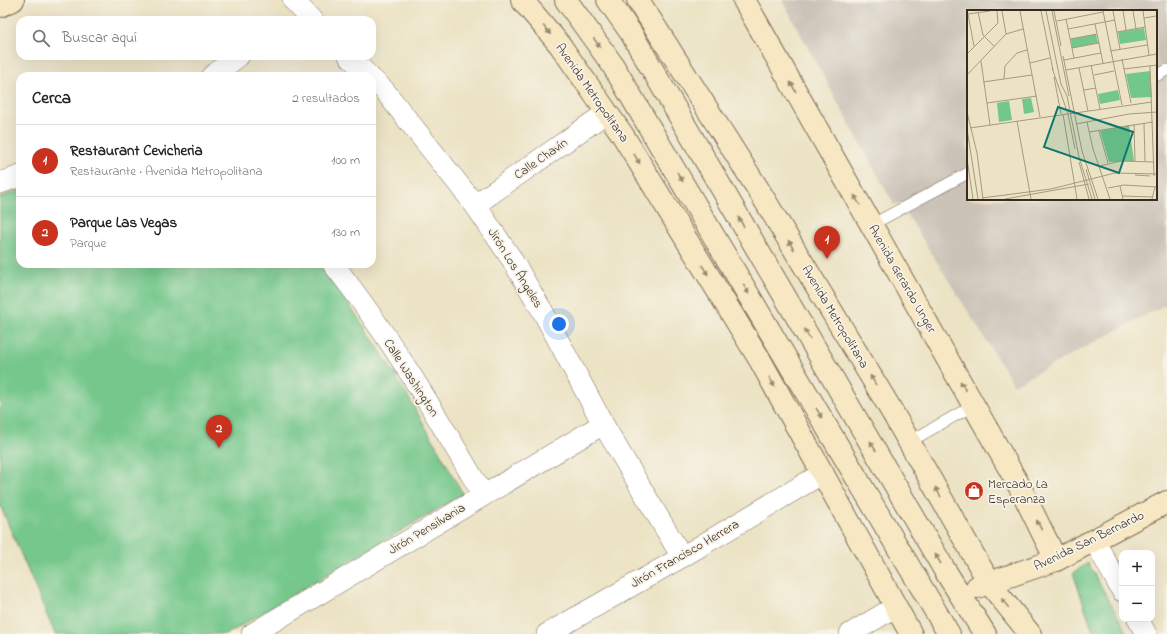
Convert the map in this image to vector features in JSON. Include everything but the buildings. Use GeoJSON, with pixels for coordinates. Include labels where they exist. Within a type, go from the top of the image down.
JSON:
{"type":"FeatureCollection","features":[{"type":"Feature","properties":{"kind":"street"},"geometry":{"type":"LineString","coordinates":[[0,6],[13,0]]}},
{"type":"Feature","properties":{"kind":"street","name":"Avenida Metropolitana"},"geometry":{"type":"LineString","coordinates":[[522,0],[560,45],[622,134],[760,360],[895,607]]}},
{"type":"Feature","properties":{"kind":"street"},"geometry":{"type":"LineString","coordinates":[[608,0],[631,33],[984,634]]}},
{"type":"Feature","properties":{"kind":"street","name":"Avenida Metropolitana"},"geometry":{"type":"LineString","coordinates":[[638,0],[758,190],[909,442],[990,584],[1030,634]]}},
{"type":"Feature","properties":{"kind":"street","name":"Avenida Gerardo Unger"},"geometry":{"type":"LineString","coordinates":[[744,0],[1021,488],[1056,560]]}},
{"type":"Feature","properties":{"kind":"street"},"geometry":{"type":"LineString","coordinates":[[564,1],[620,77],[949,634]]}},
{"type":"Feature","properties":{"kind":"street"},"geometry":{"type":"LineString","coordinates":[[218,72],[234,60]]}},
{"type":"Feature","properties":{"kind":"street"},"geometry":{"type":"LineString","coordinates":[[353,60],[365,72]]}},
{"type":"Feature","properties":{"kind":"street","name":"Jirón Los Ángeles"},"geometry":{"type":"LineString","coordinates":[[376,82],[384,90],[475,205],[515,265],[543,312],[603,424],[682,557]]}},
{"type":"Feature","properties":{"kind":"street","name":"Calle Chavín"},"geometry":{"type":"LineString","coordinates":[[475,205],[606,113]]}},
{"type":"Feature","properties":{"kind":"street"},"geometry":{"type":"LineString","coordinates":[[0,183],[16,177]]}},
{"type":"Feature","properties":{"kind":"street","name":"Calle Washington"},"geometry":{"type":"LineString","coordinates":[[336,268],[353,289],[427,399],[483,495]]}},
{"type":"Feature","properties":{"kind":"street","name":"Jirón Pensilvania"},"geometry":{"type":"LineString","coordinates":[[252,634],[603,424]]}},
{"type":"Feature","properties":{"kind":"street","name":"Jirón Francisco Herrera"},"geometry":{"type":"LineString","coordinates":[[547,634],[682,557],[823,473]]}},
{"type":"Feature","properties":{"kind":"street","name":"Avenida San Bernardo"},"geometry":{"type":"LineString","coordinates":[[895,607],[926,596],[959,592],[990,584],[1056,560],[1167,502]]}},
{"type":"Feature","properties":{"kind":"street"},"geometry":{"type":"LineString","coordinates":[[1094,540],[1119,586]]}},
{"type":"Feature","properties":{"kind":"street"},"geometry":{"type":"LineString","coordinates":[[850,634],[895,607],[910,634]]}},
{"type":"Feature","properties":{"kind":"street"},"geometry":{"type":"LineString","coordinates":[[1140,622],[1146,634]]}},
{"type":"Feature","properties":{"kind":"lane"},"geometry":{"type":"LineString","coordinates":[[1157,75],[1167,70]]}},
{"type":"Feature","properties":{"kind":"lane"},"geometry":{"type":"LineString","coordinates":[[872,225],[967,174]]}},
{"type":"Feature","properties":{"kind":"lane"},"geometry":{"type":"LineString","coordinates":[[909,442],[974,405]]}},
{"type":"Feature","properties":{"kind":"shaded area"},"geometry":{"type":"Polygon","coordinates":[[[782,0],[1167,0],[1167,63],[1167,304],[1014,385],[900,203],[894,205],[782,0]]]}},
{"type":"Feature","properties":{"kind":"green space"},"geometry":{"type":"Polygon","coordinates":[[[16,191],[16,268],[321,268],[359,318],[413,405],[463,494],[227,634],[55,634],[0,505],[0,197],[16,191]]]}},
{"type":"Feature","properties":{"kind":"green space"},"geometry":{"type":"Polygon","coordinates":[[[1088,563],[1119,618],[1119,622],[1121,622],[1128,634],[1094,634],[1073,573],[1088,563]]]}},
{"type":"Feature","properties":{"kind":"place","name":"Restaurant Cevicheria"},"geometry":{"type":"Point","coordinates":[827,259]}},
{"type":"Feature","properties":{"kind":"place","name":"Parque Las Vegas"},"geometry":{"type":"Point","coordinates":[219,448]}},
{"type":"Feature","properties":{"kind":"place","name":"Mercado La Esperanza"},"geometry":{"type":"Point","coordinates":[974,491]}}]}
